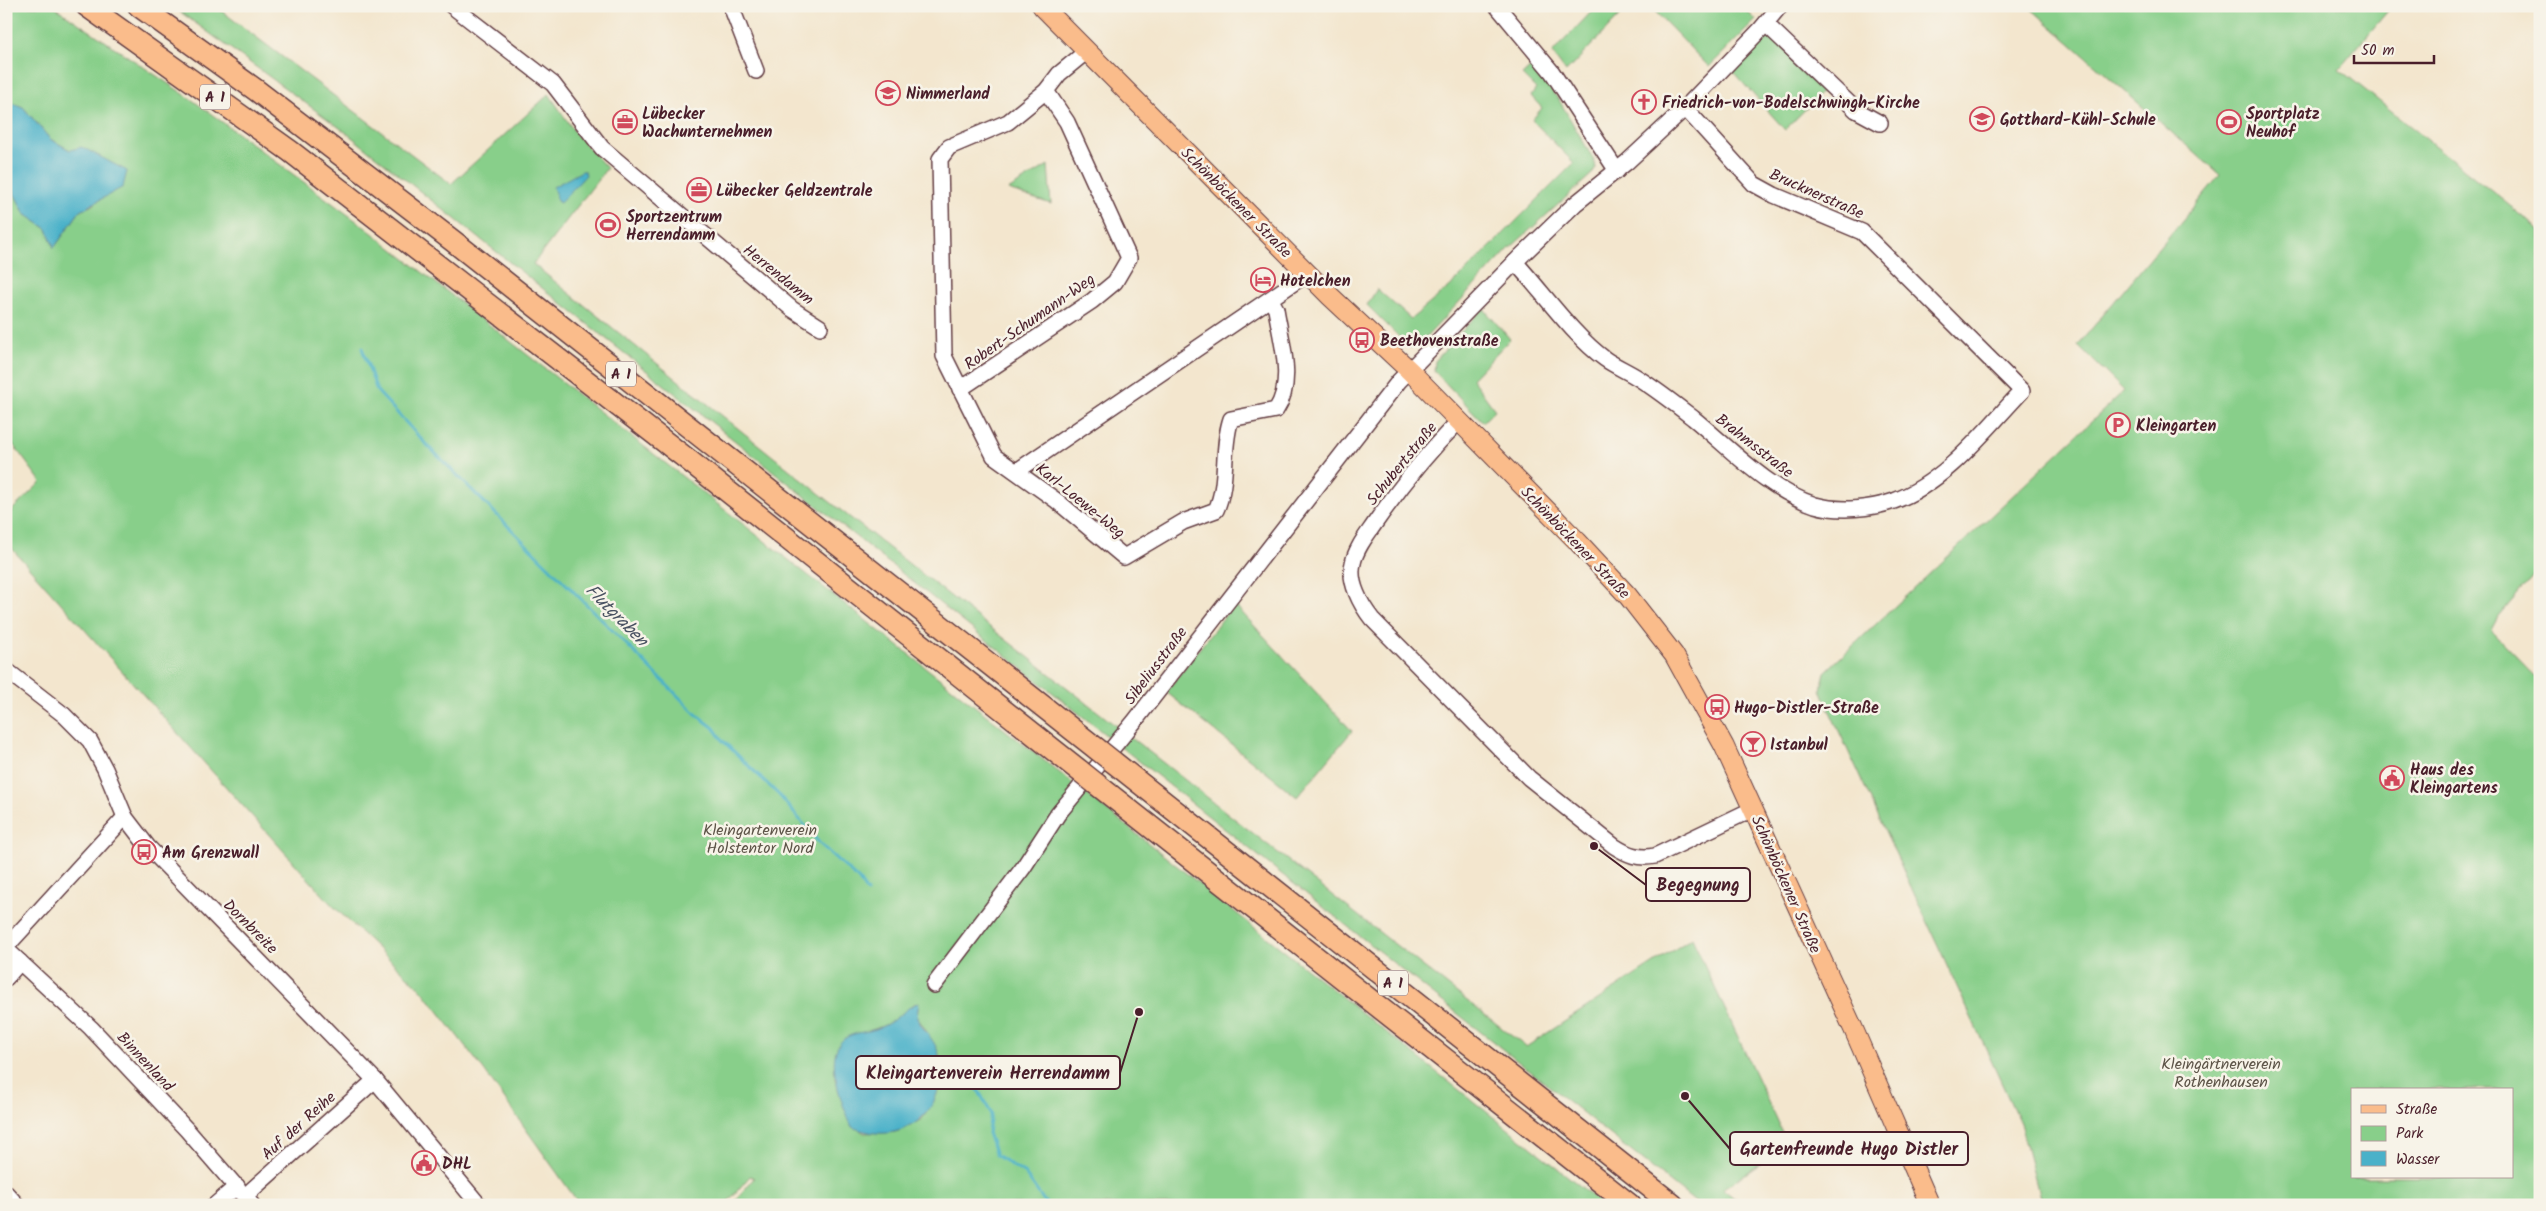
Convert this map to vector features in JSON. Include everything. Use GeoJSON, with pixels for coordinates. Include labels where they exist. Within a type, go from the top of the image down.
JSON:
{"type":"FeatureCollection","features":[{"type":"Feature","properties":{"kind":"highway"},"geometry":{"type":"LineString","coordinates":[[76,6],[141,43]]}},
{"type":"Feature","properties":{"kind":"highway","name":"A 1"},"geometry":{"type":"LineString","coordinates":[[87,6],[306,163],[686,459],[1630,1205]]}},
{"type":"Feature","properties":{"kind":"highway","name":"A 1"},"geometry":{"type":"LineString","coordinates":[[139,6],[256,90],[453,241],[1674,1205]]}},
{"type":"Feature","properties":{"kind":"main road","name":"Schönböckener Straße"},"geometry":{"type":"LineString","coordinates":[[1042,6],[1369,335],[1410,371],[1581,546],[1628,596],[1671,651],[1708,713],[1753,809],[1857,1037],[1930,1205]]}},
{"type":"Feature","properties":{"kind":"street","name":"Herrendamm"},"geometry":{"type":"LineString","coordinates":[[452,6],[553,84],[602,148],[792,309],[820,327]]}},
{"type":"Feature","properties":{"kind":"street"},"geometry":{"type":"LineString","coordinates":[[731,6],[756,71]]}},
{"type":"Feature","properties":{"kind":"street"},"geometry":{"type":"LineString","coordinates":[[1497,6],[1552,72],[1616,171]]}},
{"type":"Feature","properties":{"kind":"street"},"geometry":{"type":"LineString","coordinates":[[1410,371],[1515,262],[1575,204],[1616,171],[1685,108],[1766,24],[1780,6]]}},
{"type":"Feature","properties":{"kind":"street"},"geometry":{"type":"LineString","coordinates":[[1766,24],[1856,110],[1880,123]]}},
{"type":"Feature","properties":{"kind":"street","name":"Robert-Schumann-Weg"},"geometry":{"type":"LineString","coordinates":[[1046,91],[1068,122],[1129,258],[1115,282],[1092,301],[960,389],[944,356],[940,159],[949,147],[1008,122],[1046,91],[1059,74],[1087,51]]}},
{"type":"Feature","properties":{"kind":"street","name":"Brucknerstraße"},"geometry":{"type":"LineString","coordinates":[[1685,108],[1754,184],[1774,195],[1862,232],[1964,336],[2022,391]]}},
{"type":"Feature","properties":{"kind":"street","name":"Brahmsstraße"},"geometry":{"type":"LineString","coordinates":[[1515,262],[1586,342],[1604,358],[1676,405],[1775,486],[1816,505],[1837,508],[1875,506],[1920,489],[1975,440],[2022,391]]}},
{"type":"Feature","properties":{"kind":"street","name":"Karl-Loewe-Weg"},"geometry":{"type":"LineString","coordinates":[[1017,471],[1271,300],[1308,273]]}},
{"type":"Feature","properties":{"kind":"street","name":"Karl-Loewe-Weg"},"geometry":{"type":"LineString","coordinates":[[960,389],[994,456],[1017,471],[1092,528],[1124,557],[1183,522],[1216,510],[1221,500],[1226,433],[1231,419],[1276,410],[1284,398],[1287,384],[1276,309],[1271,300]]}},
{"type":"Feature","properties":{"kind":"street","name":"Sibeliusstraße"},"geometry":{"type":"LineString","coordinates":[[934,985],[1023,868],[1058,814],[1134,722],[1395,386],[1410,371]]}},
{"type":"Feature","properties":{"kind":"street","name":"Schubertstraße"},"geometry":{"type":"LineString","coordinates":[[1458,422],[1399,487],[1360,545],[1352,564],[1353,581],[1361,605],[1372,619],[1529,778],[1614,846],[1629,855],[1642,858],[1655,856],[1753,809]]}},
{"type":"Feature","properties":{"kind":"street","name":"Dornbreite"},"geometry":{"type":"LineString","coordinates":[[6,670],[64,715],[90,741],[105,769],[125,818],[148,847],[375,1080],[479,1205]]}},
{"type":"Feature","properties":{"kind":"street"},"geometry":{"type":"LineString","coordinates":[[6,948],[125,818]]}},
{"type":"Feature","properties":{"kind":"street","name":"Binnenland"},"geometry":{"type":"LineString","coordinates":[[6,948],[85,1022],[245,1196]]}},
{"type":"Feature","properties":{"kind":"street"},"geometry":{"type":"LineString","coordinates":[[6,978],[20,962]]}},
{"type":"Feature","properties":{"kind":"street","name":"Auf der Reihe"},"geometry":{"type":"LineString","coordinates":[[215,1205],[245,1196],[375,1080]]}},
{"type":"Feature","properties":{"kind":"street"},"geometry":{"type":"LineString","coordinates":[[6,1192],[17,1205]]}},
{"type":"Feature","properties":{"kind":"green space","name":"Kleingartenverein Holstentor Nord"},"geometry":{"type":"Polygon","coordinates":[[[6,6],[53,6],[191,99],[366,228],[1060,773],[1604,1205],[732,1205],[754,1178],[750,1176],[725,1205],[580,1205],[483,1069],[421,989],[332,905],[6,542],[6,516],[41,482],[6,435],[6,178],[25,214],[47,229],[54,248],[80,211],[95,204],[70,150],[50,139],[23,107],[6,101],[6,6]],[[918,1002],[887,1024],[850,1036],[835,1061],[835,1079],[850,1122],[864,1133],[895,1132],[904,1129],[922,1119],[934,1101],[940,1072],[927,1032],[917,1017],[918,1002]]]}},
{"type":"Feature","properties":{"kind":"green space"},"geometry":{"type":"Polygon","coordinates":[[[172,6],[215,6],[451,184],[549,94],[576,134],[607,168],[533,264],[815,490],[1526,1047],[1692,938],[1788,1145],[1723,1189],[1743,1205],[1699,1205],[344,131],[172,6]]]}},
{"type":"Feature","properties":{"kind":"green space"},"geometry":{"type":"Polygon","coordinates":[[[1597,6],[1629,6],[1566,72],[1552,53],[1597,6]]]}},
{"type":"Feature","properties":{"kind":"green space"},"geometry":{"type":"Polygon","coordinates":[[[1650,6],[1742,6],[1756,20],[1709,67],[1650,6]]]}},
{"type":"Feature","properties":{"kind":"green space","name":"Kleingärtnerverein Rothenhausen"},"geometry":{"type":"Polygon","coordinates":[[[2028,6],[2392,6],[2339,69],[2540,230],[2540,568],[2498,617],[2491,630],[2540,680],[2540,1205],[2042,1205],[2020,1123],[1821,689],[1825,672],[2124,391],[2078,345],[2220,175],[2028,6]]]}},
{"type":"Feature","properties":{"kind":"green space"},"geometry":{"type":"Polygon","coordinates":[[[1766,24],[1829,85],[1785,130],[1727,65],[1766,24]]]}},
{"type":"Feature","properties":{"kind":"green space"},"geometry":{"type":"Polygon","coordinates":[[[1533,65],[1559,100],[1594,160],[1596,168],[1593,173],[1509,249],[1417,347],[1409,347],[1367,305],[1377,289],[1411,319],[1454,283],[1574,163],[1532,120],[1542,108],[1531,96],[1536,89],[1522,75],[1533,65]]]}},
{"type":"Feature","properties":{"kind":"green space"},"geometry":{"type":"Polygon","coordinates":[[[1048,165],[1051,204],[1008,190],[1048,165]]]}},
{"type":"Feature","properties":{"kind":"green space"},"geometry":{"type":"Polygon","coordinates":[[[1483,308],[1510,339],[1472,379],[1495,410],[1483,422],[1434,371],[1435,361],[1483,308]]]}},
{"type":"Feature","properties":{"kind":"green space"},"geometry":{"type":"Polygon","coordinates":[[[1234,604],[1352,731],[1297,797],[1166,692],[1234,604]]]}},
{"type":"Feature","properties":{"kind":"water"},"geometry":{"type":"Polygon","coordinates":[[[6,101],[23,107],[50,139],[70,150],[82,147],[127,171],[123,187],[80,211],[54,248],[47,229],[25,214],[6,178],[6,101]]]}},
{"type":"Feature","properties":{"kind":"water"},"geometry":{"type":"Polygon","coordinates":[[[585,171],[586,175],[560,203],[558,202],[553,187],[585,171]]]}},
{"type":"Feature","properties":{"kind":"water"},"geometry":{"type":"Polygon","coordinates":[[[919,1002],[917,1017],[936,1047],[940,1060],[940,1079],[936,1096],[928,1110],[917,1122],[903,1129],[887,1133],[870,1132],[852,1127],[836,1082],[834,1069],[838,1047],[848,1036],[876,1029],[919,1002]]]}},
{"type":"Feature","properties":{"kind":"waterway","name":"Flutgraben"},"geometry":{"type":"LineString","coordinates":[[362,348],[377,391],[424,442],[697,715],[714,728],[722,740],[780,796],[820,844],[859,880],[867,892]]}},
{"type":"Feature","properties":{"kind":"waterway","name":"Flutgraben"},"geometry":{"type":"LineString","coordinates":[[972,1079],[991,1113],[988,1133],[996,1155],[1025,1174],[1047,1205]]}},
{"type":"Feature","properties":{"kind":"place","name":"Nimmerland"},"geometry":{"type":"Point","coordinates":[888,93]}},
{"type":"Feature","properties":{"kind":"place","name":"Friedrich-von-Bodelschwingh-Kirche"},"geometry":{"type":"Point","coordinates":[1644,102]}},
{"type":"Feature","properties":{"kind":"place","name":"Gotthard-Kühl-Schule"},"geometry":{"type":"Point","coordinates":[1982,119]}},
{"type":"Feature","properties":{"kind":"place","name":"Lübecker Wachunternehmen"},"geometry":{"type":"Point","coordinates":[625,122]}},
{"type":"Feature","properties":{"kind":"place","name":"Sportplatz Neuhof"},"geometry":{"type":"Point","coordinates":[2229,122]}},
{"type":"Feature","properties":{"kind":"place","name":"Lübecker Geldzentrale"},"geometry":{"type":"Point","coordinates":[699,190]}},
{"type":"Feature","properties":{"kind":"place","name":"Sportzentrum Herrendamm"},"geometry":{"type":"Point","coordinates":[608,225]}},
{"type":"Feature","properties":{"kind":"place","name":"Hotelchen"},"geometry":{"type":"Point","coordinates":[1263,280]}},
{"type":"Feature","properties":{"kind":"place","name":"Beethovenstraße"},"geometry":{"type":"Point","coordinates":[1362,340]}},
{"type":"Feature","properties":{"kind":"place","name":"Kleingarten"},"geometry":{"type":"Point","coordinates":[2118,425]}},
{"type":"Feature","properties":{"kind":"place","name":"Hugo-Distler-Straße"},"geometry":{"type":"Point","coordinates":[1717,707]}},
{"type":"Feature","properties":{"kind":"place","name":"Istanbul"},"geometry":{"type":"Point","coordinates":[1753,744]}},
{"type":"Feature","properties":{"kind":"place","name":"Haus des Kleingartens"},"geometry":{"type":"Point","coordinates":[2392,778]}},
{"type":"Feature","properties":{"kind":"place","name":"Begegnung"},"geometry":{"type":"Point","coordinates":[1594,846]}},
{"type":"Feature","properties":{"kind":"place","name":"Am Grenzwall"},"geometry":{"type":"Point","coordinates":[144,852]}},
{"type":"Feature","properties":{"kind":"place","name":"Kleingartenverein Herrendamm"},"geometry":{"type":"Point","coordinates":[1139,1012]}},
{"type":"Feature","properties":{"kind":"place","name":"Gartenfreunde Hugo Distler"},"geometry":{"type":"Point","coordinates":[1685,1096]}},
{"type":"Feature","properties":{"kind":"place","name":"DHL"},"geometry":{"type":"Point","coordinates":[424,1163]}}]}
